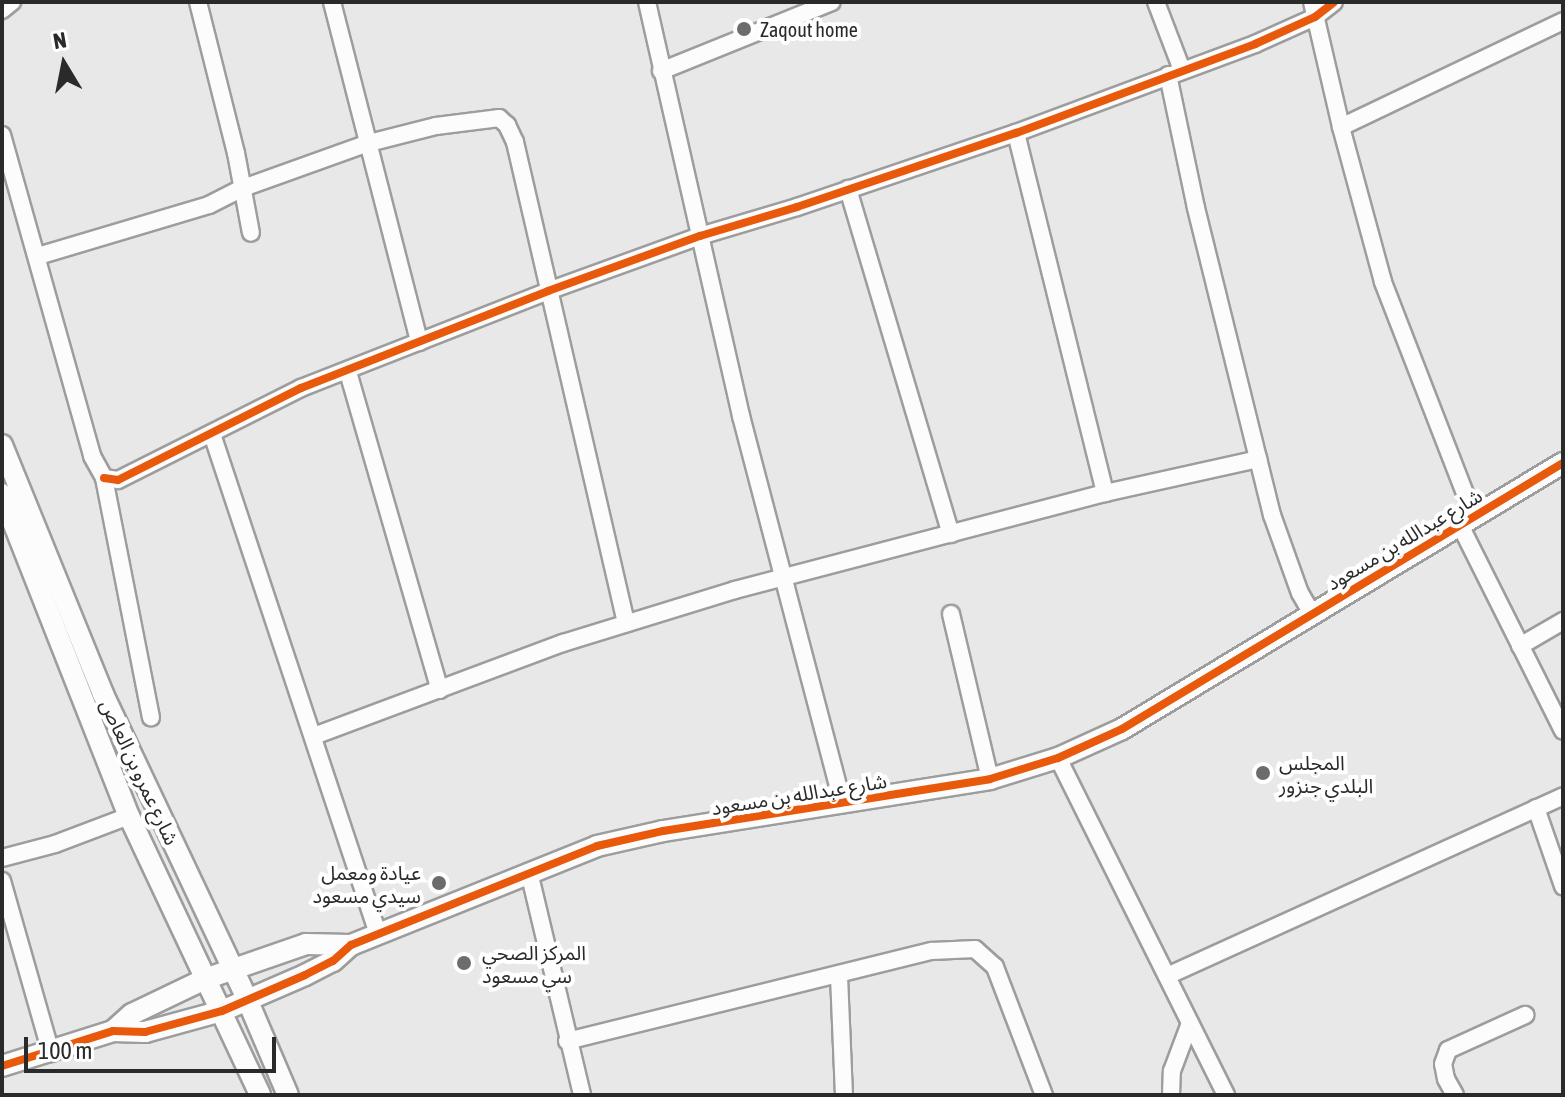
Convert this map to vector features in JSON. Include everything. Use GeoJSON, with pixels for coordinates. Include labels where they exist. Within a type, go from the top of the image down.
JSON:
{"type":"FeatureCollection","features":[{"type":"Feature","properties":{"kind":"street"},"geometry":{"type":"LineString","coordinates":[[2,10],[12,2]]}},
{"type":"Feature","properties":{"kind":"street"},"geometry":{"type":"LineString","coordinates":[[198,2],[251,233]]}},
{"type":"Feature","properties":{"kind":"street"},"geometry":{"type":"LineString","coordinates":[[332,2],[419,342]]}},
{"type":"Feature","properties":{"kind":"street"},"geometry":{"type":"LineString","coordinates":[[647,2],[741,416],[843,804]]}},
{"type":"Feature","properties":{"kind":"street"},"geometry":{"type":"LineString","coordinates":[[661,71],[832,2]]}},
{"type":"Feature","properties":{"kind":"street"},"geometry":{"type":"LineString","coordinates":[[1156,2],[1175,73],[1196,208],[1258,459],[1284,555],[1312,614]]}},
{"type":"Feature","properties":{"kind":"street"},"geometry":{"type":"LineString","coordinates":[[104,478],[118,480],[301,388],[548,291],[700,236],[1016,133],[1175,73],[1334,2]]}},
{"type":"Feature","properties":{"kind":"street"},"geometry":{"type":"LineString","coordinates":[[1313,9],[1383,282],[1467,521],[1520,646],[1563,731]]}},
{"type":"Feature","properties":{"kind":"street"},"geometry":{"type":"LineString","coordinates":[[1341,127],[1563,21]]}},
{"type":"Feature","properties":{"kind":"street"},"geometry":{"type":"LineString","coordinates":[[38,256],[209,205],[243,188],[369,143],[436,126],[499,118],[507,125],[515,142],[626,623]]}},
{"type":"Feature","properties":{"kind":"street"},"geometry":{"type":"LineString","coordinates":[[1016,133],[1105,493]]}},
{"type":"Feature","properties":{"kind":"street"},"geometry":{"type":"LineString","coordinates":[[2,135],[92,456],[104,478],[151,717]]}},
{"type":"Feature","properties":{"kind":"street"},"geometry":{"type":"LineString","coordinates":[[848,189],[951,534]]}},
{"type":"Feature","properties":{"kind":"street"},"geometry":{"type":"LineString","coordinates":[[348,372],[440,690]]}},
{"type":"Feature","properties":{"kind":"street"},"geometry":{"type":"LineString","coordinates":[[212,434],[378,934]]}},
{"type":"Feature","properties":{"kind":"street","name":"شارع عمرو بن العاص"},"geometry":{"type":"LineString","coordinates":[[2,445],[103,694],[247,999],[288,1095]]}},
{"type":"Feature","properties":{"kind":"street"},"geometry":{"type":"LineString","coordinates":[[314,736],[563,643],[785,576],[1105,493],[1258,459]]}},
{"type":"Feature","properties":{"kind":"street","name":"شارع عبدالله بن مسعود"},"geometry":{"type":"LineString","coordinates":[[2,1066],[113,1031],[145,1032],[222,1011],[319,968],[351,945],[597,846],[663,831],[990,779],[1058,758],[1122,729],[1563,463]]}},
{"type":"Feature","properties":{"kind":"street"},"geometry":{"type":"LineString","coordinates":[[2,494],[129,816],[260,1095]]}},
{"type":"Feature","properties":{"kind":"street"},"geometry":{"type":"LineString","coordinates":[[951,614],[990,779]]}},
{"type":"Feature","properties":{"kind":"street"},"geometry":{"type":"LineString","coordinates":[[1520,646],[1563,621]]}},
{"type":"Feature","properties":{"kind":"street"},"geometry":{"type":"LineString","coordinates":[[1058,758],[1226,1095]]}},
{"type":"Feature","properties":{"kind":"street"},"geometry":{"type":"LineString","coordinates":[[1167,976],[1563,796]]}},
{"type":"Feature","properties":{"kind":"street"},"geometry":{"type":"LineString","coordinates":[[1536,808],[1563,886]]}},
{"type":"Feature","properties":{"kind":"street"},"geometry":{"type":"LineString","coordinates":[[2,858],[55,844],[129,816]]}},
{"type":"Feature","properties":{"kind":"street"},"geometry":{"type":"LineString","coordinates":[[529,872],[582,1095]]}},
{"type":"Feature","properties":{"kind":"street"},"geometry":{"type":"LineString","coordinates":[[2,881],[51,1053]]}},
{"type":"Feature","properties":{"kind":"street"},"geometry":{"type":"LineString","coordinates":[[113,1031],[132,1014],[205,979],[306,944],[351,945]]}},
{"type":"Feature","properties":{"kind":"street"},"geometry":{"type":"LineString","coordinates":[[567,1041],[932,951],[975,949],[995,967],[1011,1017],[1044,1095]]}},
{"type":"Feature","properties":{"kind":"street"},"geometry":{"type":"LineString","coordinates":[[839,976],[844,1095]]}},
{"type":"Feature","properties":{"kind":"street"},"geometry":{"type":"LineString","coordinates":[[1455,1095],[1443,1064],[1448,1050],[1525,1015]]}},
{"type":"Feature","properties":{"kind":"street"},"geometry":{"type":"LineString","coordinates":[[1171,1095],[1172,1071],[1190,1023]]}},
{"type":"Feature","properties":{"kind":"cycle path"},"geometry":{"type":"LineString","coordinates":[[104,478],[118,480],[301,388],[548,291],[700,236],[797,207],[1016,133],[1255,44],[1315,17],[1334,2]]}},
{"type":"Feature","properties":{"kind":"cycle path"},"geometry":{"type":"LineString","coordinates":[[2,1066],[113,1031],[145,1032],[222,1011],[333,961],[351,945],[597,846],[663,831],[990,779],[1058,758],[1122,729],[1563,463]]}},
{"type":"Feature","properties":{"kind":"place","name":"Zaqout home"},"geometry":{"type":"Point","coordinates":[744,29]}},
{"type":"Feature","properties":{"kind":"place","name":"المجلس البلدي جنزور"},"geometry":{"type":"Point","coordinates":[1263,773]}},
{"type":"Feature","properties":{"kind":"place","name":"عيادة ومعمل سيدي مسعود"},"geometry":{"type":"Point","coordinates":[439,883]}},
{"type":"Feature","properties":{"kind":"place","name":"المركز الصحي سي مسعود"},"geometry":{"type":"Point","coordinates":[464,963]}}]}
